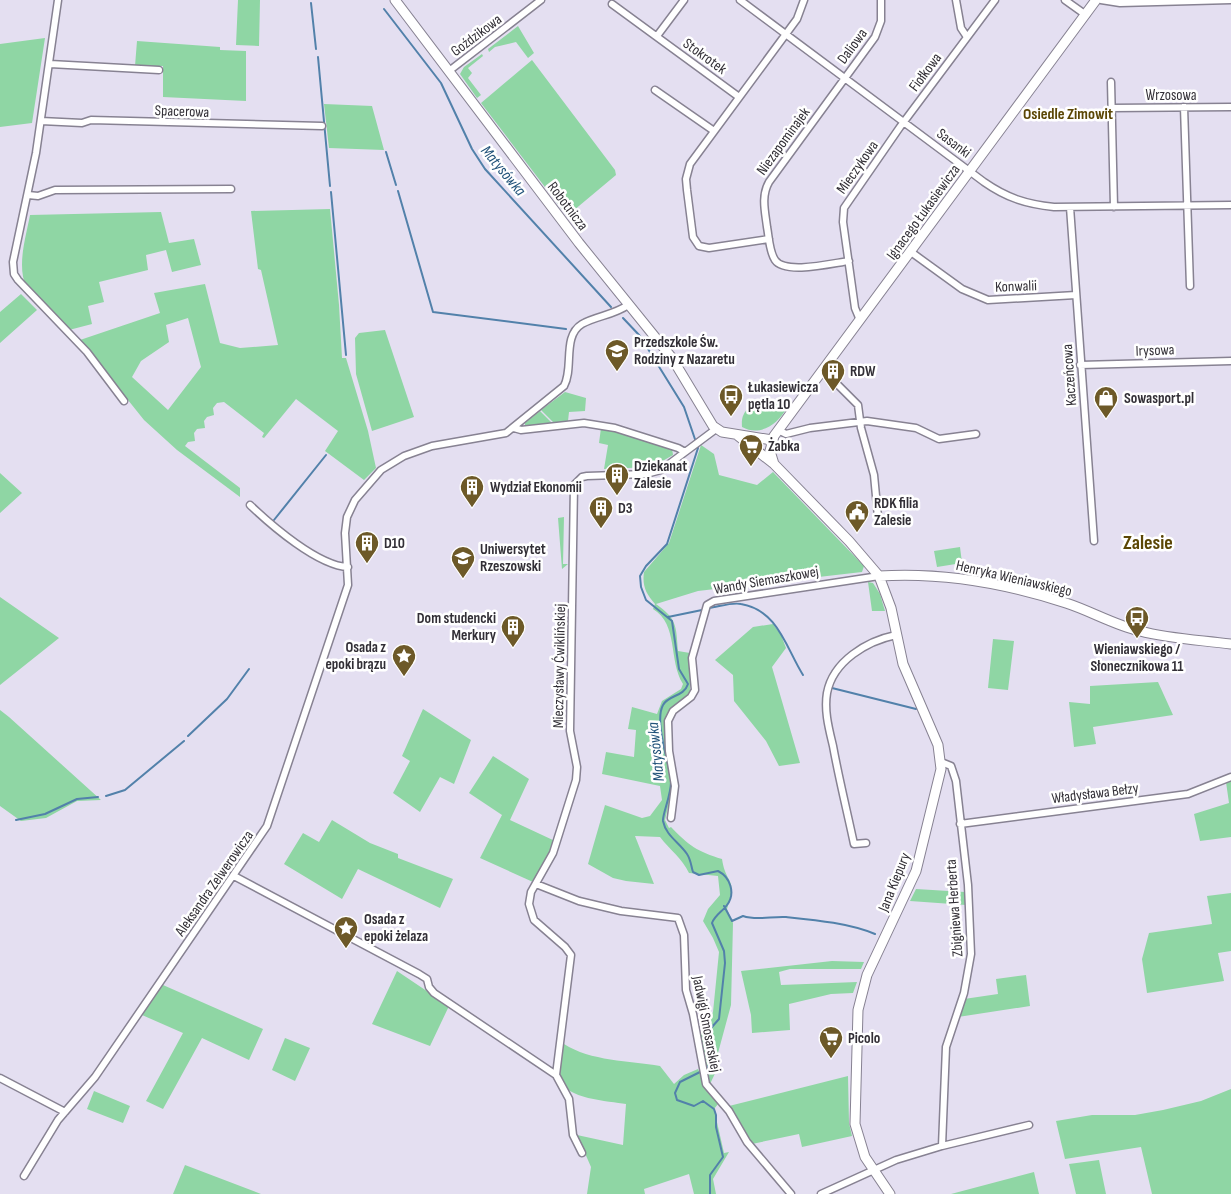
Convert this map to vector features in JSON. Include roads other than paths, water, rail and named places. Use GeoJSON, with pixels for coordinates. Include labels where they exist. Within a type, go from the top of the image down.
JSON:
{"type":"FeatureCollection","features":[{"type":"Feature","properties":{"kind":"street"},"geometry":{"type":"LineString","coordinates":[[58,0],[41,121],[28,195],[13,262],[14,274],[26,291],[87,352],[124,402]]}},
{"type":"Feature","properties":{"kind":"street","name":"Robotnicza"},"geometry":{"type":"LineString","coordinates":[[395,0],[628,305],[678,366],[716,429]]}},
{"type":"Feature","properties":{"kind":"street","name":"Goździkowa"},"geometry":{"type":"LineString","coordinates":[[449,71],[541,0]]}},
{"type":"Feature","properties":{"kind":"street"},"geometry":{"type":"LineString","coordinates":[[657,36],[684,0]]}},
{"type":"Feature","properties":{"kind":"street","name":"Sasanki"},"geometry":{"type":"LineString","coordinates":[[740,0],[1001,193],[1017,201],[1043,206],[1070,207],[1231,205]]}},
{"type":"Feature","properties":{"kind":"street"},"geometry":{"type":"LineString","coordinates":[[804,0],[800,13],[714,131],[687,172],[687,190],[696,243],[703,248],[710,248],[769,239],[775,259],[785,268],[849,261]]}},
{"type":"Feature","properties":{"kind":"street","name":"Daliowa"},"geometry":{"type":"LineString","coordinates":[[845,77],[875,37],[881,21],[881,0]]}},
{"type":"Feature","properties":{"kind":"street"},"geometry":{"type":"LineString","coordinates":[[956,0],[960,28],[967,38]]}},
{"type":"Feature","properties":{"kind":"street","name":"Fiołkowa"},"geometry":{"type":"LineString","coordinates":[[904,121],[995,0]]}},
{"type":"Feature","properties":{"kind":"street"},"geometry":{"type":"LineString","coordinates":[[1065,0],[1086,15]]}},
{"type":"Feature","properties":{"kind":"street","name":"Ignacego Łukasiewicza"},"geometry":{"type":"LineString","coordinates":[[772,440],[1096,0]]}},
{"type":"Feature","properties":{"kind":"street"},"geometry":{"type":"LineString","coordinates":[[1101,0],[1120,3],[1231,0]]}},
{"type":"Feature","properties":{"kind":"street","name":"Stokrotek"},"geometry":{"type":"LineString","coordinates":[[612,4],[739,96]]}},
{"type":"Feature","properties":{"kind":"street"},"geometry":{"type":"LineString","coordinates":[[50,64],[159,70]]}},
{"type":"Feature","properties":{"kind":"street","name":"Niezapominajek"},"geometry":{"type":"LineString","coordinates":[[769,239],[764,206],[766,187],[845,77]]}},
{"type":"Feature","properties":{"kind":"street"},"geometry":{"type":"LineString","coordinates":[[1111,82],[1114,207]]}},
{"type":"Feature","properties":{"kind":"street"},"geometry":{"type":"LineString","coordinates":[[655,90],[714,131]]}},
{"type":"Feature","properties":{"kind":"street"},"geometry":{"type":"LineString","coordinates":[[1184,107],[1190,286]]}},
{"type":"Feature","properties":{"kind":"street","name":"Wrzosowa"},"geometry":{"type":"LineString","coordinates":[[1111,108],[1231,107]]}},
{"type":"Feature","properties":{"kind":"street","name":"Spacerowa"},"geometry":{"type":"LineString","coordinates":[[41,121],[82,123],[91,120],[322,126]]}},
{"type":"Feature","properties":{"kind":"street","name":"Mieczykowa"},"geometry":{"type":"LineString","coordinates":[[860,320],[855,308],[843,222],[844,208],[904,121]]}},
{"type":"Feature","properties":{"kind":"street"},"geometry":{"type":"LineString","coordinates":[[28,195],[38,196],[55,190],[231,189]]}},
{"type":"Feature","properties":{"kind":"street","name":"Kaczeńcowa"},"geometry":{"type":"LineString","coordinates":[[1070,207],[1094,541]]}},
{"type":"Feature","properties":{"kind":"street","name":"Konwalii"},"geometry":{"type":"LineString","coordinates":[[911,252],[962,289],[988,300],[1076,296]]}},
{"type":"Feature","properties":{"kind":"street","name":"Aleksandra Zelwerowicza"},"geometry":{"type":"LineString","coordinates":[[24,1176],[65,1112],[95,1077],[259,840],[272,815],[346,593],[349,582],[345,538],[347,517],[362,489],[381,470],[404,456],[422,449],[500,434],[514,428],[564,386],[568,377],[572,336],[578,327],[628,305]]}},
{"type":"Feature","properties":{"kind":"street","name":"Irysowa"},"geometry":{"type":"LineString","coordinates":[[1080,365],[1231,361]]}},
{"type":"Feature","properties":{"kind":"street"},"geometry":{"type":"LineString","coordinates":[[823,370],[858,405],[860,421],[874,475],[878,517]]}},
{"type":"Feature","properties":{"kind":"street"},"geometry":{"type":"LineString","coordinates":[[778,430],[786,434],[860,421],[909,427],[939,439],[976,434]]}},
{"type":"Feature","properties":{"kind":"street","name":"Aleksandra Zelwerowicza"},"geometry":{"type":"LineString","coordinates":[[514,428],[521,430],[586,423],[615,428],[678,448],[685,452]]}},
{"type":"Feature","properties":{"kind":"street"},"geometry":{"type":"LineString","coordinates":[[716,429],[737,435],[772,440],[770,451],[774,464]]}},
{"type":"Feature","properties":{"kind":"street","name":"Mieczysławy Ćwiklińskiej"},"geometry":{"type":"LineString","coordinates":[[556,1074],[571,958],[567,948],[541,928],[532,917],[529,900],[553,853],[576,780],[570,725],[574,485],[578,480],[587,476],[654,473],[668,467],[691,446],[716,429]]}},
{"type":"Feature","properties":{"kind":"street"},"geometry":{"type":"LineString","coordinates":[[737,435],[774,464],[848,540],[878,576]]}},
{"type":"Feature","properties":{"kind":"street"},"geometry":{"type":"LineString","coordinates":[[250,505],[286,538],[336,565],[348,567]]}},
{"type":"Feature","properties":{"kind":"street","name":"Henryka Wieniawskiego"},"geometry":{"type":"LineString","coordinates":[[878,576],[925,575],[975,580],[1066,603],[1119,626],[1141,632],[1231,644]]}},
{"type":"Feature","properties":{"kind":"street","name":"Jana Kiepury"},"geometry":{"type":"LineString","coordinates":[[878,576],[887,594],[903,664],[935,738],[941,762],[916,871],[868,974],[860,1000],[854,1115],[858,1138],[872,1170],[890,1194]]}},
{"type":"Feature","properties":{"kind":"street","name":"Wandy Siemaszkowej"},"geometry":{"type":"LineString","coordinates":[[671,818],[675,786],[669,751],[668,721],[673,711],[691,697],[695,690],[692,658],[707,605],[714,601],[878,576]]}},
{"type":"Feature","properties":{"kind":"street"},"geometry":{"type":"LineString","coordinates":[[866,844],[854,844],[826,711],[830,683],[840,667],[857,650],[874,641],[896,634]]}},
{"type":"Feature","properties":{"kind":"street","name":"Zbigniewa Herberta"},"geometry":{"type":"LineString","coordinates":[[941,762],[951,766],[954,774],[968,885],[971,954],[964,993],[946,1047],[942,1146]]}},
{"type":"Feature","properties":{"kind":"street","name":"Władysława Bełzy"},"geometry":{"type":"LineString","coordinates":[[960,824],[1188,794],[1231,777]]}},
{"type":"Feature","properties":{"kind":"street"},"geometry":{"type":"LineString","coordinates":[[234,876],[419,974],[427,979],[429,987],[434,992],[556,1074],[569,1099],[573,1135],[582,1153]]}},
{"type":"Feature","properties":{"kind":"street","name":"Jadwigi Smosarskiej"},"geometry":{"type":"LineString","coordinates":[[536,884],[568,898],[621,911],[678,918],[684,935],[686,990],[693,1014],[704,1075],[709,1089],[729,1111],[747,1142],[791,1194]]}},
{"type":"Feature","properties":{"kind":"street"},"geometry":{"type":"LineString","coordinates":[[0,1078],[65,1112]]}},
{"type":"Feature","properties":{"kind":"street"},"geometry":{"type":"LineString","coordinates":[[821,1194],[872,1170],[942,1146],[1029,1125]]}},
{"type":"Feature","properties":{"kind":"waterway"},"geometry":{"type":"LineString","coordinates":[[311,3],[316,49]]}},
{"type":"Feature","properties":{"kind":"waterway","name":"Matysówka"},"geometry":{"type":"LineString","coordinates":[[384,9],[441,83],[472,149],[485,169],[611,307]]}},
{"type":"Feature","properties":{"kind":"waterway"},"geometry":{"type":"LineString","coordinates":[[318,57],[330,186]]}},
{"type":"Feature","properties":{"kind":"waterway"},"geometry":{"type":"LineString","coordinates":[[386,152],[396,185]]}},
{"type":"Feature","properties":{"kind":"waterway"},"geometry":{"type":"LineString","coordinates":[[398,191],[433,312],[566,329]]}},
{"type":"Feature","properties":{"kind":"waterway"},"geometry":{"type":"LineString","coordinates":[[331,192],[346,355]]}},
{"type":"Feature","properties":{"kind":"waterway","name":"Matysówka"},"geometry":{"type":"LineString","coordinates":[[623,318],[640,336],[684,407],[698,448],[667,544],[646,566],[640,576],[641,587],[646,600],[672,621],[679,669],[688,684],[680,694],[665,702],[661,712],[661,731],[671,780],[663,821],[667,831],[688,856],[693,872],[699,875],[718,871],[726,877],[731,891],[730,900],[712,923],[724,951],[725,963],[719,1019],[704,1036],[713,1056],[711,1063],[706,1068]]}},
{"type":"Feature","properties":{"kind":"waterway"},"geometry":{"type":"LineString","coordinates":[[274,520],[326,455]]}},
{"type":"Feature","properties":{"kind":"waterway"},"geometry":{"type":"LineString","coordinates":[[709,608],[741,604],[754,608],[764,614],[779,632],[803,675]]}},
{"type":"Feature","properties":{"kind":"waterway"},"geometry":{"type":"LineString","coordinates":[[668,617],[702,610]]}},
{"type":"Feature","properties":{"kind":"waterway"},"geometry":{"type":"LineString","coordinates":[[188,736],[227,699],[249,669]]}},
{"type":"Feature","properties":{"kind":"waterway"},"geometry":{"type":"LineString","coordinates":[[832,688],[916,709]]}},
{"type":"Feature","properties":{"kind":"waterway"},"geometry":{"type":"LineString","coordinates":[[106,796],[125,790],[184,741]]}},
{"type":"Feature","properties":{"kind":"waterway"},"geometry":{"type":"LineString","coordinates":[[16,820],[45,814],[77,799],[98,797]]}},
{"type":"Feature","properties":{"kind":"waterway"},"geometry":{"type":"LineString","coordinates":[[724,906],[732,921],[743,916],[754,918],[786,917],[843,925],[875,934]]}},
{"type":"Feature","properties":{"kind":"waterway","name":"Matysówka"},"geometry":{"type":"LineString","coordinates":[[702,1071],[680,1082],[675,1093],[677,1100],[694,1106],[703,1101],[714,1109],[723,1157],[710,1175],[710,1194]]}},
{"type":"Feature","properties":{"kind":"place","name":"Przedszkole Św. Rodziny z Nazaretu"},"geometry":{"type":"Point","coordinates":[617,372]}},
{"type":"Feature","properties":{"kind":"place","name":"RDW"},"geometry":{"type":"Point","coordinates":[833,392]}},
{"type":"Feature","properties":{"kind":"place","name":"Łukasiewicza pętla 10"},"geometry":{"type":"Point","coordinates":[731,417]}},
{"type":"Feature","properties":{"kind":"place","name":"Sowasport.pl"},"geometry":{"type":"Point","coordinates":[1106,419]}},
{"type":"Feature","properties":{"kind":"place","name":"Żabka"},"geometry":{"type":"Point","coordinates":[751,467]}},
{"type":"Feature","properties":{"kind":"place","name":"Dziekanat Zalesie"},"geometry":{"type":"Point","coordinates":[617,496]}},
{"type":"Feature","properties":{"kind":"place","name":"Wydział Ekonomii"},"geometry":{"type":"Point","coordinates":[472,508]}},
{"type":"Feature","properties":{"kind":"place","name":"D3"},"geometry":{"type":"Point","coordinates":[601,529]}},
{"type":"Feature","properties":{"kind":"place","name":"RDK filia Zalesie"},"geometry":{"type":"Point","coordinates":[857,533]}},
{"type":"Feature","properties":{"kind":"place","name":"D10"},"geometry":{"type":"Point","coordinates":[367,564]}},
{"type":"Feature","properties":{"kind":"place","name":"Uniwersytet Rzeszowski"},"geometry":{"type":"Point","coordinates":[463,579]}},
{"type":"Feature","properties":{"kind":"place","name":"Wieniawskiego / Słonecznikowa 11"},"geometry":{"type":"Point","coordinates":[1137,639]}},
{"type":"Feature","properties":{"kind":"place","name":"Dom studencki Merkury"},"geometry":{"type":"Point","coordinates":[513,648]}},
{"type":"Feature","properties":{"kind":"place","name":"Osada z epoki brązu"},"geometry":{"type":"Point","coordinates":[404,677]}},
{"type":"Feature","properties":{"kind":"place","name":"Osada z epoki żelaza"},"geometry":{"type":"Point","coordinates":[346,949]}},
{"type":"Feature","properties":{"kind":"place","name":"Picolo"},"geometry":{"type":"Point","coordinates":[831,1059]}},
{"type":"Feature","properties":{"kind":"district","name":"Osiedle Zimowit"},"geometry":{"type":"Point","coordinates":[1068,113]}},
{"type":"Feature","properties":{"kind":"district","name":"Zalesie"},"geometry":{"type":"Point","coordinates":[1148,542]}}]}
